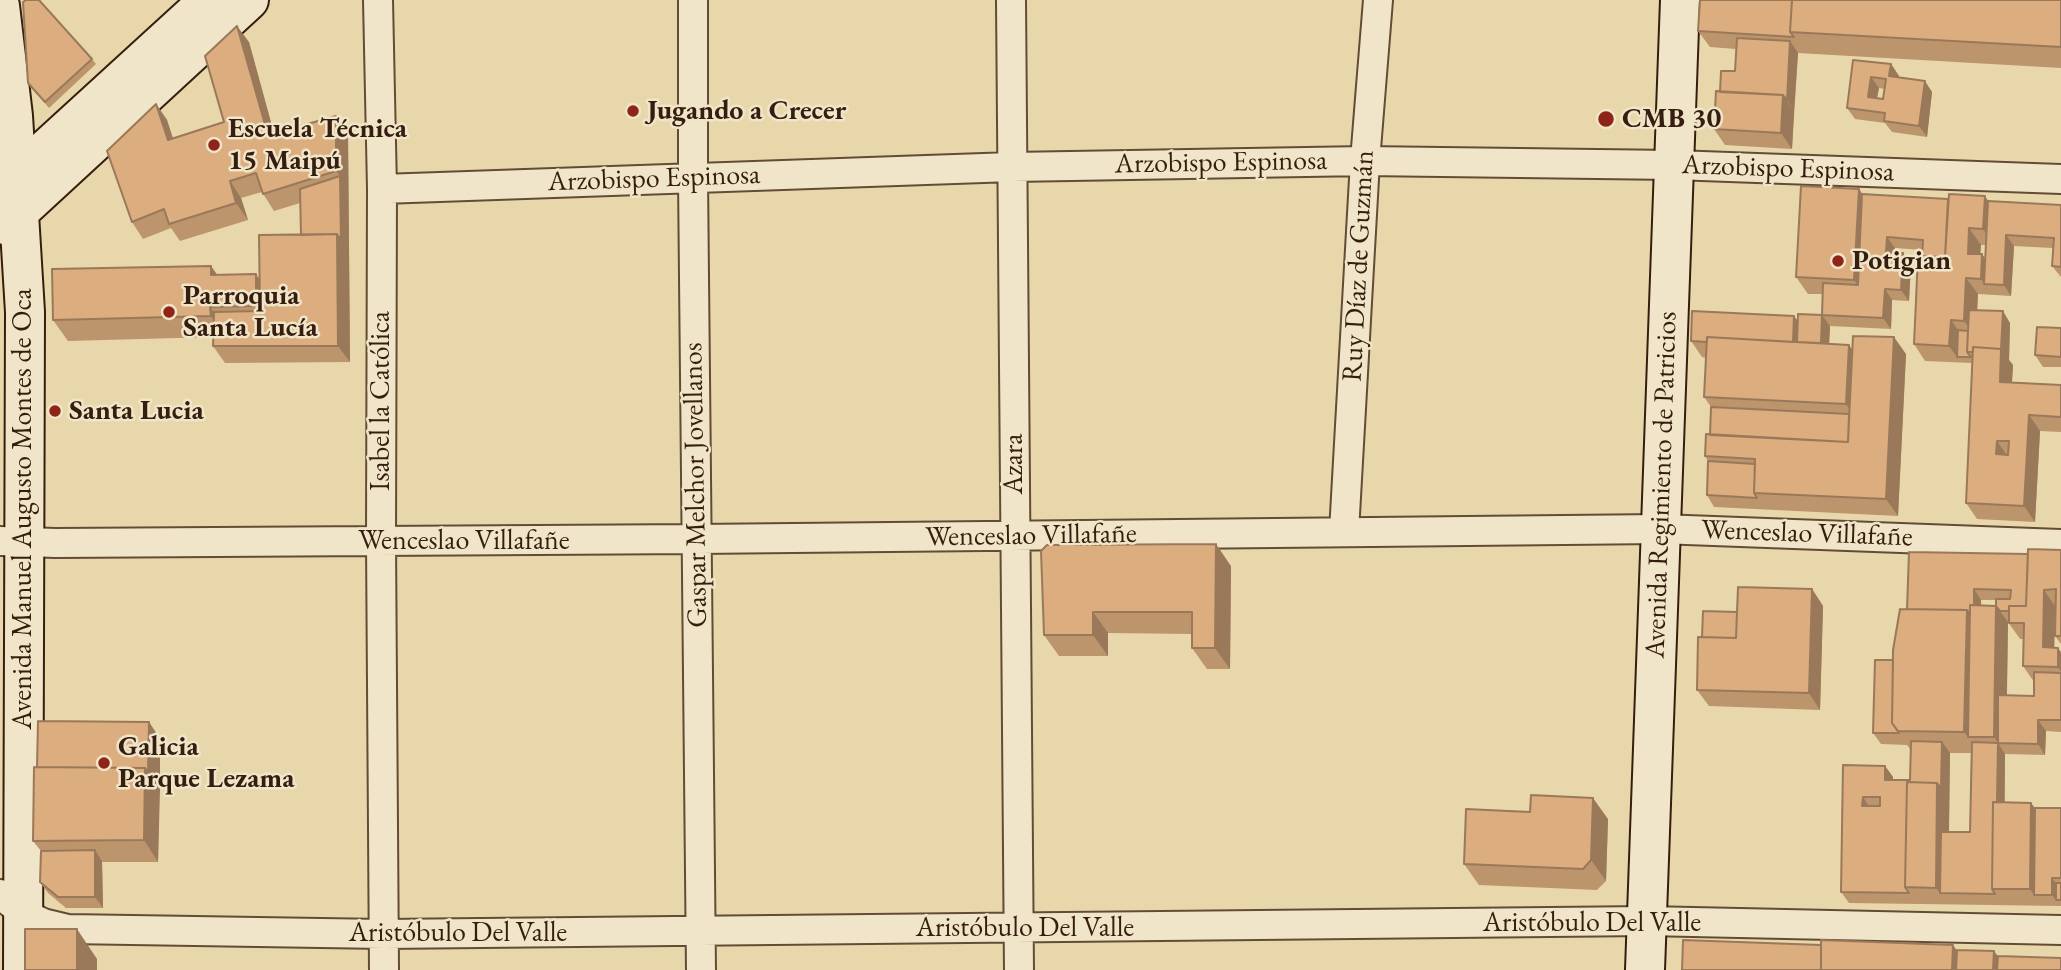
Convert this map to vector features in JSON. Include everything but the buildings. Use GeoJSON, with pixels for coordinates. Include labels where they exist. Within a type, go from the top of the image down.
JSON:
{"type":"FeatureCollection","features":[{"type":"Feature","properties":{"kind":"main road"},"geometry":{"type":"LineString","coordinates":[[10,223],[47,148],[209,0]]}},
{"type":"Feature","properties":{"kind":"main road"},"geometry":{"type":"LineString","coordinates":[[10,223],[249,0]]}},
{"type":"Feature","properties":{"kind":"main road","name":"Avenida Regimiento de Patricios"},"geometry":{"type":"LineString","coordinates":[[1645,970],[1680,0]]}},
{"type":"Feature","properties":{"kind":"main road","name":"Avenida Manuel Augusto Montes de Oca"},"geometry":{"type":"LineString","coordinates":[[0,6],[13,116],[10,223],[25,312],[13,541],[12,904],[23,970]]}},
{"type":"Feature","properties":{"kind":"street","name":"Isabel la Católica"},"geometry":{"type":"LineString","coordinates":[[378,0],[382,189],[384,970]]}},
{"type":"Feature","properties":{"kind":"street","name":"Gaspar Melchor Jovellanos"},"geometry":{"type":"LineString","coordinates":[[693,0],[701,970]]}},
{"type":"Feature","properties":{"kind":"street","name":"Azara"},"geometry":{"type":"LineString","coordinates":[[1011,0],[1019,970]]}},
{"type":"Feature","properties":{"kind":"street","name":"Ruy Díaz de Guzmán"},"geometry":{"type":"LineString","coordinates":[[1344,532],[1365,161],[1378,0]]}},
{"type":"Feature","properties":{"kind":"street","name":"Arzobispo Espinosa"},"geometry":{"type":"LineString","coordinates":[[382,189],[1012,167],[1365,161],[1674,165],[2061,179]]}},
{"type":"Feature","properties":{"kind":"street","name":"Wenceslao Villafañe"},"geometry":{"type":"LineString","coordinates":[[13,541],[697,539],[1660,529],[2061,544]]}},
{"type":"Feature","properties":{"kind":"street","name":"Aristóbulo Del Valle"},"geometry":{"type":"LineString","coordinates":[[12,904],[43,923],[68,929],[384,934],[1647,921],[2061,930]]}},
{"type":"Feature","properties":{"kind":"place","name":"Jugando a Crecer"},"geometry":{"type":"Point","coordinates":[633,111]}},
{"type":"Feature","properties":{"kind":"place","name":"CMB 30"},"geometry":{"type":"Point","coordinates":[1606,119]}},
{"type":"Feature","properties":{"kind":"place","name":"Escuela Técnica 15 Maipú"},"geometry":{"type":"Point","coordinates":[214,145]}},
{"type":"Feature","properties":{"kind":"place","name":"Potigian"},"geometry":{"type":"Point","coordinates":[1838,261]}},
{"type":"Feature","properties":{"kind":"place","name":"Parroquia Santa Lucía"},"geometry":{"type":"Point","coordinates":[169,312]}},
{"type":"Feature","properties":{"kind":"place","name":"Santa Lucia"},"geometry":{"type":"Point","coordinates":[55,411]}},
{"type":"Feature","properties":{"kind":"place","name":"Galicia Parque Lezama"},"geometry":{"type":"Point","coordinates":[104,763]}}]}
